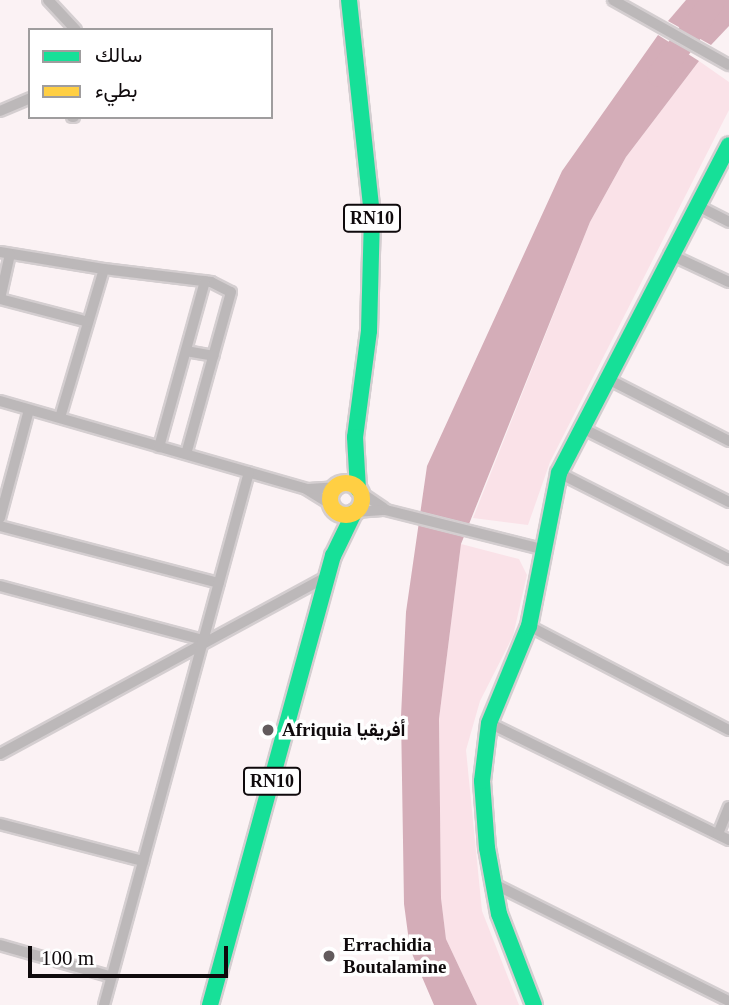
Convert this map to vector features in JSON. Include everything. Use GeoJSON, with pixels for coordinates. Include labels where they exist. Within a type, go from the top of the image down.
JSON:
{"type":"FeatureCollection","features":[{"type":"Feature","properties":{"kind":"main road","name":"RN10"},"geometry":{"type":"LineString","coordinates":[[210,1005],[333,556],[355,513],[359,491],[355,437],[370,318],[372,216],[350,0]]}},
{"type":"Feature","properties":{"kind":"main road"},"geometry":{"type":"LineString","coordinates":[[534,1005],[512,957],[494,884],[482,781],[489,723],[529,626],[541,549],[559,473],[669,254],[696,205],[725,163],[729,145]]}},
{"type":"Feature","properties":{"kind":"main road","name":"RN10"},"geometry":{"type":"LineString","coordinates":[[333,556],[331,505],[355,437]]}},
{"type":"Feature","properties":{"kind":"main road"},"geometry":{"type":"LineString","coordinates":[[336,486],[359,491]]}},
{"type":"Feature","properties":{"kind":"main road"},"geometry":{"type":"LineString","coordinates":[[331,505],[344,515],[355,513]]}},
{"type":"Feature","properties":{"kind":"street"},"geometry":{"type":"LineString","coordinates":[[48,0],[74,28]]}},
{"type":"Feature","properties":{"kind":"street"},"geometry":{"type":"LineString","coordinates":[[613,0],[729,65]]}},
{"type":"Feature","properties":{"kind":"street"},"geometry":{"type":"LineString","coordinates":[[0,111],[28,103]]}},
{"type":"Feature","properties":{"kind":"street"},"geometry":{"type":"LineString","coordinates":[[696,205],[729,222]]}},
{"type":"Feature","properties":{"kind":"street"},"geometry":{"type":"LineString","coordinates":[[89,322],[0,299],[5,253],[104,269],[205,281],[231,292],[186,454]]}},
{"type":"Feature","properties":{"kind":"street"},"geometry":{"type":"LineString","coordinates":[[669,254],[729,282]]}},
{"type":"Feature","properties":{"kind":"street"},"geometry":{"type":"LineString","coordinates":[[60,418],[104,269]]}},
{"type":"Feature","properties":{"kind":"street"},"geometry":{"type":"LineString","coordinates":[[159,447],[205,281]]}},
{"type":"Feature","properties":{"kind":"street"},"geometry":{"type":"LineString","coordinates":[[186,351],[214,356]]}},
{"type":"Feature","properties":{"kind":"street"},"geometry":{"type":"LineString","coordinates":[[606,378],[729,441]]}},
{"type":"Feature","properties":{"kind":"street"},"geometry":{"type":"LineString","coordinates":[[0,401],[306,489],[331,505]]}},
{"type":"Feature","properties":{"kind":"street"},"geometry":{"type":"LineString","coordinates":[[0,519],[29,410]]}},
{"type":"Feature","properties":{"kind":"street"},"geometry":{"type":"LineString","coordinates":[[580,427],[729,502]]}},
{"type":"Feature","properties":{"kind":"street"},"geometry":{"type":"LineString","coordinates":[[104,1005],[248,472]]}},
{"type":"Feature","properties":{"kind":"street"},"geometry":{"type":"LineString","coordinates":[[559,473],[729,559]]}},
{"type":"Feature","properties":{"kind":"street"},"geometry":{"type":"LineString","coordinates":[[306,489],[336,486]]}},
{"type":"Feature","properties":{"kind":"street"},"geometry":{"type":"LineString","coordinates":[[359,491],[386,510],[541,549]]}},
{"type":"Feature","properties":{"kind":"street"},"geometry":{"type":"LineString","coordinates":[[355,513],[386,510]]}},
{"type":"Feature","properties":{"kind":"street"},"geometry":{"type":"LineString","coordinates":[[0,526],[219,583]]}},
{"type":"Feature","properties":{"kind":"street"},"geometry":{"type":"LineString","coordinates":[[0,754],[328,576]]}},
{"type":"Feature","properties":{"kind":"street"},"geometry":{"type":"LineString","coordinates":[[0,586],[202,644]]}},
{"type":"Feature","properties":{"kind":"street"},"geometry":{"type":"LineString","coordinates":[[529,626],[729,730]]}},
{"type":"Feature","properties":{"kind":"street"},"geometry":{"type":"LineString","coordinates":[[489,723],[729,840]]}},
{"type":"Feature","properties":{"kind":"street"},"geometry":{"type":"LineString","coordinates":[[718,834],[729,807]]}},
{"type":"Feature","properties":{"kind":"street"},"geometry":{"type":"LineString","coordinates":[[0,824],[143,861]]}},
{"type":"Feature","properties":{"kind":"street"},"geometry":{"type":"LineString","coordinates":[[494,884],[729,1001]]}},
{"type":"Feature","properties":{"kind":"street"},"geometry":{"type":"LineString","coordinates":[[0,946],[111,977]]}},
{"type":"Feature","properties":{"kind":"shaded area"},"geometry":{"type":"Polygon","coordinates":[[[686,0],[729,0],[729,26],[711,45],[668,21],[686,0]]]}},
{"type":"Feature","properties":{"kind":"shaded area"},"geometry":{"type":"Polygon","coordinates":[[[658,35],[699,61],[626,157],[590,222],[461,544],[439,719],[441,898],[446,939],[477,1005],[434,1005],[410,949],[404,904],[401,716],[406,612],[427,466],[562,171],[658,35]]]}},
{"type":"Feature","properties":{"kind":"shaded area"},"geometry":{"type":"Polygon","coordinates":[[[699,61],[729,82],[729,110],[550,462],[528,525],[473,518],[590,222],[626,157],[699,61]]]}},
{"type":"Feature","properties":{"kind":"shaded area"},"geometry":{"type":"Polygon","coordinates":[[[461,544],[519,559],[527,575],[513,636],[480,701],[466,750],[482,911],[519,1005],[477,1005],[446,939],[441,898],[439,719],[461,544]]]}},
{"type":"Feature","properties":{"kind":"waterway"},"geometry":{"type":"LineString","coordinates":[[659,75],[714,0]]}},
{"type":"Feature","properties":{"kind":"traffic: fast"},"geometry":{"type":"LineString","coordinates":[[349,0],[372,216],[369,331],[355,437],[358,489]]}},
{"type":"Feature","properties":{"kind":"traffic: fast"},"geometry":{"type":"LineString","coordinates":[[534,1005],[499,914],[487,848],[482,781],[489,723],[529,626],[559,473],[729,145]]}},
{"type":"Feature","properties":{"kind":"traffic: fast"},"geometry":{"type":"LineString","coordinates":[[210,1005],[333,556],[354,513]]}},
{"type":"Feature","properties":{"kind":"traffic: slow"},"geometry":{"type":"LineString","coordinates":[[346,483],[357,488],[362,499],[357,510],[346,515],[335,510],[330,499],[335,488],[346,483]]}},
{"type":"Feature","properties":{"kind":"place","name":"Afriquia أفريقيا"},"geometry":{"type":"Point","coordinates":[268,730]}},
{"type":"Feature","properties":{"kind":"place","name":"Errachidia Boutalamine"},"geometry":{"type":"Point","coordinates":[329,956]}}]}
